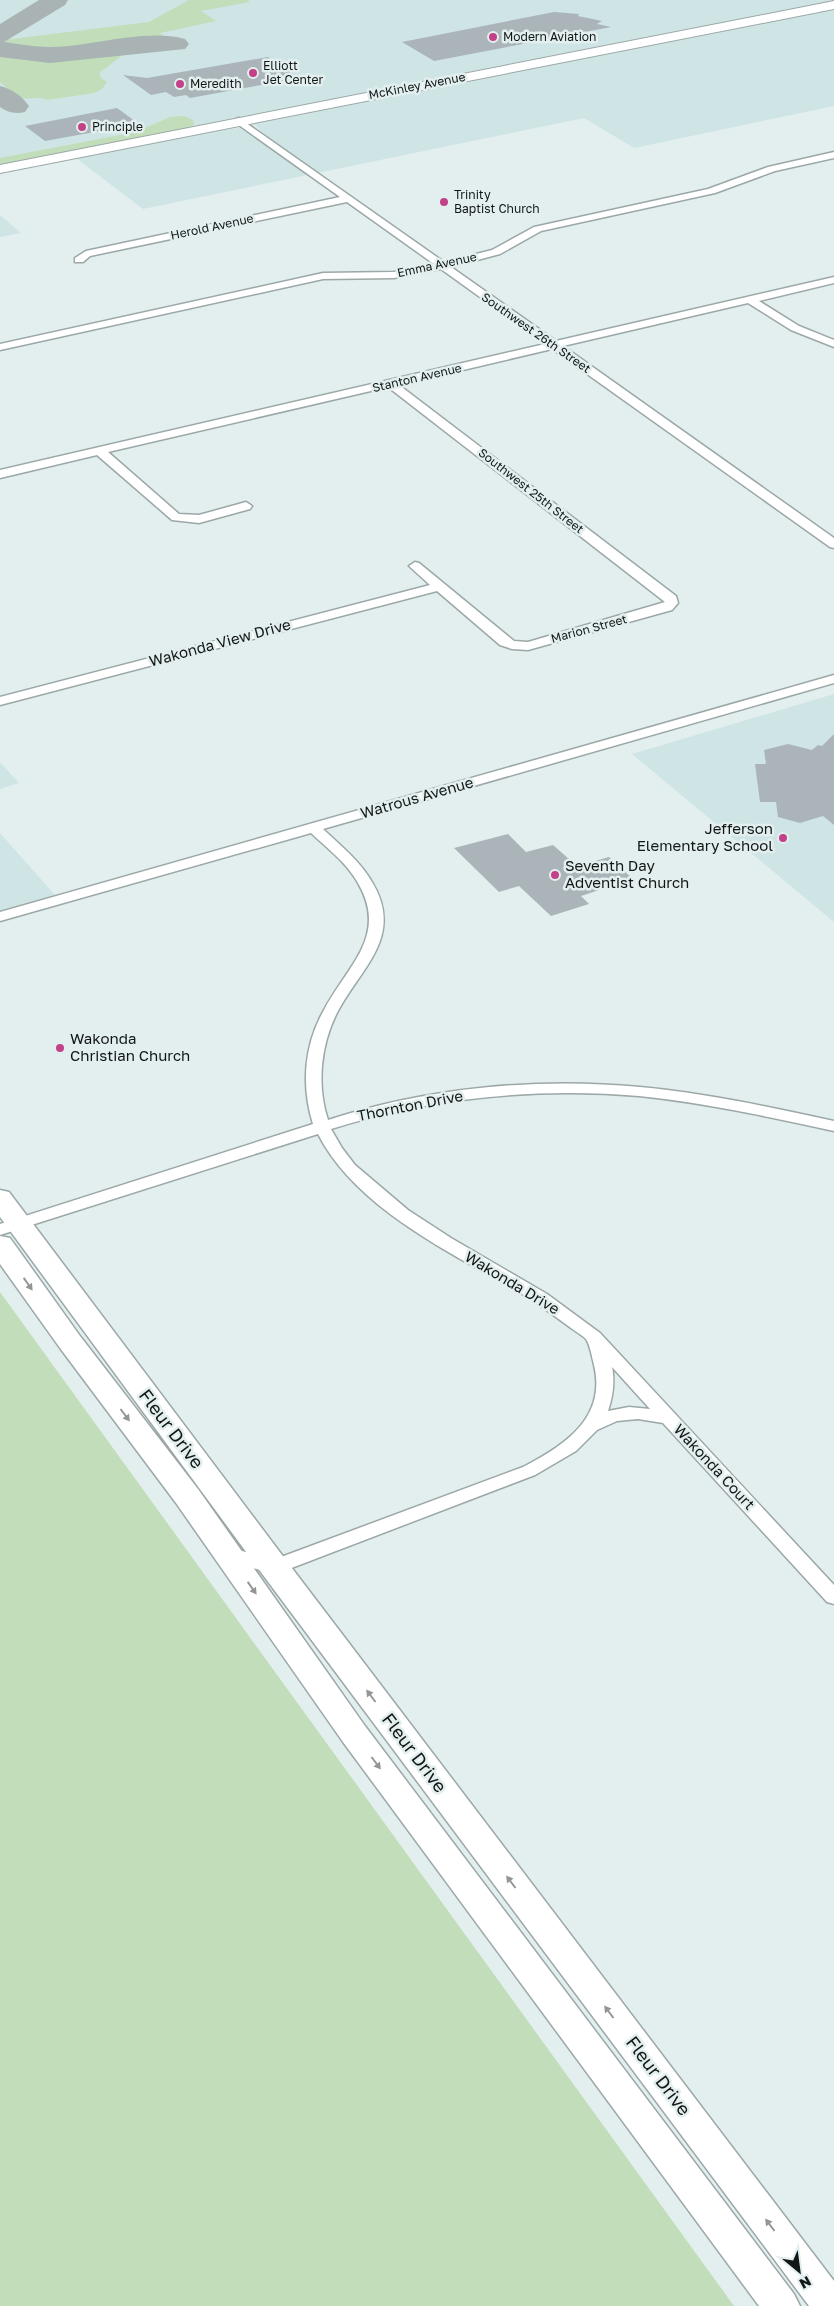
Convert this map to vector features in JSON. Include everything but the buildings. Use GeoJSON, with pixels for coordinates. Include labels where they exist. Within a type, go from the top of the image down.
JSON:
{"type":"FeatureCollection","features":[{"type":"Feature","properties":{"kind":"main road","name":"McKinley Avenue"},"geometry":{"type":"LineString","coordinates":[[0,169],[834,5]]}},
{"type":"Feature","properties":{"kind":"main road","name":"Fleur Drive"},"geometry":{"type":"LineString","coordinates":[[0,1198],[7,1233],[70,1342],[187,1496],[354,1734],[781,2306]]}},
{"type":"Feature","properties":{"kind":"main road","name":"Fleur Drive"},"geometry":{"type":"LineString","coordinates":[[7,1233],[274,1567],[832,2306]]}},
{"type":"Feature","properties":{"kind":"street","name":"Southwest 26th Street"},"geometry":{"type":"LineString","coordinates":[[239,121],[834,544]]}},
{"type":"Feature","properties":{"kind":"street","name":"Emma Avenue"},"geometry":{"type":"LineString","coordinates":[[0,346],[323,276],[394,275],[442,266],[496,252],[538,229],[711,192],[772,169],[834,155]]}},
{"type":"Feature","properties":{"kind":"street","name":"Herold Avenue"},"geometry":{"type":"LineString","coordinates":[[79,260],[86,254],[347,199]]}},
{"type":"Feature","properties":{"kind":"street","name":"Stanton Avenue"},"geometry":{"type":"LineString","coordinates":[[0,474],[834,280]]}},
{"type":"Feature","properties":{"kind":"street"},"geometry":{"type":"LineString","coordinates":[[750,300],[795,328],[834,344]]}},
{"type":"Feature","properties":{"kind":"street","name":"Southwest 25th Street"},"geometry":{"type":"LineString","coordinates":[[390,384],[671,599]]}},
{"type":"Feature","properties":{"kind":"street"},"geometry":{"type":"LineString","coordinates":[[99,451],[176,516],[199,518],[246,506]]}},
{"type":"Feature","properties":{"kind":"street"},"geometry":{"type":"LineString","coordinates":[[415,566],[440,586]]}},
{"type":"Feature","properties":{"kind":"street","name":"Marion Street"},"geometry":{"type":"LineString","coordinates":[[440,586],[512,645],[528,646],[667,608],[672,604],[671,599]]}},
{"type":"Feature","properties":{"kind":"street","name":"Wakonda View Drive"},"geometry":{"type":"LineString","coordinates":[[0,701],[440,586]]}},
{"type":"Feature","properties":{"kind":"street","name":"Watrous Avenue"},"geometry":{"type":"LineString","coordinates":[[0,918],[834,679]]}},
{"type":"Feature","properties":{"kind":"street","name":"Wakonda Drive"},"geometry":{"type":"LineString","coordinates":[[313,827],[364,881],[371,893],[377,918],[376,931],[368,957],[331,1010],[320,1034],[313,1085],[316,1108],[331,1145],[352,1172],[380,1198],[412,1223],[532,1293],[594,1337]]}},
{"type":"Feature","properties":{"kind":"street","name":"Thornton Drive"},"geometry":{"type":"LineString","coordinates":[[7,1233],[322,1126],[377,1110],[453,1097],[515,1090],[623,1091],[677,1096],[730,1104],[834,1126]]}},
{"type":"Feature","properties":{"kind":"street"},"geometry":{"type":"LineString","coordinates":[[591,1426],[602,1403],[605,1382],[594,1337]]}},
{"type":"Feature","properties":{"kind":"street","name":"Wakonda Court"},"geometry":{"type":"LineString","coordinates":[[594,1337],[834,1597]]}},
{"type":"Feature","properties":{"kind":"street"},"geometry":{"type":"LineString","coordinates":[[228,1554],[274,1567],[529,1471],[567,1450],[591,1426],[609,1416],[626,1413],[645,1413],[670,1418]]}},
{"type":"Feature","properties":{"kind":"shaded area"},"geometry":{"type":"Polygon","coordinates":[[[0,0],[834,0],[834,106],[634,148],[584,118],[143,209],[72,155],[0,169],[0,0]],[[276,114],[234,119],[108,146],[239,128],[286,156],[254,124],[276,114]]]}},
{"type":"Feature","properties":{"kind":"shaded area"},"geometry":{"type":"Polygon","coordinates":[[[0,215],[21,233],[0,237],[0,215]]]}},
{"type":"Feature","properties":{"kind":"shaded area","name":"Jefferson Elementary School"},"geometry":{"type":"Polygon","coordinates":[[[834,694],[834,922],[632,754],[834,694]]]}},
{"type":"Feature","properties":{"kind":"shaded area"},"geometry":{"type":"Polygon","coordinates":[[[0,762],[19,783],[0,789],[0,762]]]}},
{"type":"Feature","properties":{"kind":"shaded area"},"geometry":{"type":"Polygon","coordinates":[[[0,833],[54,894],[59,901],[0,917],[0,833]]]}},
{"type":"Feature","properties":{"kind":"green space"},"geometry":{"type":"Polygon","coordinates":[[[189,0],[247,0],[250,2],[201,11],[216,21],[160,33],[167,38],[159,40],[43,51],[12,46],[3,41],[6,38],[12,39],[149,22],[189,0]]]}},
{"type":"Feature","properties":{"kind":"green space"},"geometry":{"type":"Polygon","coordinates":[[[120,51],[124,54],[99,73],[101,78],[107,82],[102,89],[94,93],[47,100],[23,98],[0,82],[0,54],[42,59],[120,51]]]}},
{"type":"Feature","properties":{"kind":"green space"},"geometry":{"type":"Polygon","coordinates":[[[184,116],[193,120],[194,125],[183,129],[0,165],[0,158],[136,132],[170,117],[184,116]]]}},
{"type":"Feature","properties":{"kind":"green space"},"geometry":{"type":"Polygon","coordinates":[[[0,1292],[734,2306],[0,2306],[0,1292]]]}},
{"type":"Feature","properties":{"kind":"taxiway"},"geometry":{"type":"LineString","coordinates":[[0,35],[56,0]]}},
{"type":"Feature","properties":{"kind":"taxiway"},"geometry":{"type":"LineString","coordinates":[[0,49],[50,55],[137,45],[176,44]]}},
{"type":"Feature","properties":{"kind":"taxiway"},"geometry":{"type":"LineString","coordinates":[[0,94],[16,106]]}},
{"type":"Feature","properties":{"kind":"place","name":"Modern Aviation"},"geometry":{"type":"Point","coordinates":[493,37]}},
{"type":"Feature","properties":{"kind":"place","name":"Elliott Jet Center"},"geometry":{"type":"Point","coordinates":[253,73]}},
{"type":"Feature","properties":{"kind":"place","name":"Meredith"},"geometry":{"type":"Point","coordinates":[180,84]}},
{"type":"Feature","properties":{"kind":"place","name":"Principle"},"geometry":{"type":"Point","coordinates":[82,127]}},
{"type":"Feature","properties":{"kind":"place","name":"Trinity Baptist Church"},"geometry":{"type":"Point","coordinates":[444,202]}},
{"type":"Feature","properties":{"kind":"place","name":"Jefferson Elementary School"},"geometry":{"type":"Point","coordinates":[783,838]}},
{"type":"Feature","properties":{"kind":"place","name":"Seventh Day Adventist Church"},"geometry":{"type":"Point","coordinates":[555,875]}},
{"type":"Feature","properties":{"kind":"place","name":"Wakonda Christian Church"},"geometry":{"type":"Point","coordinates":[60,1048]}}]}
